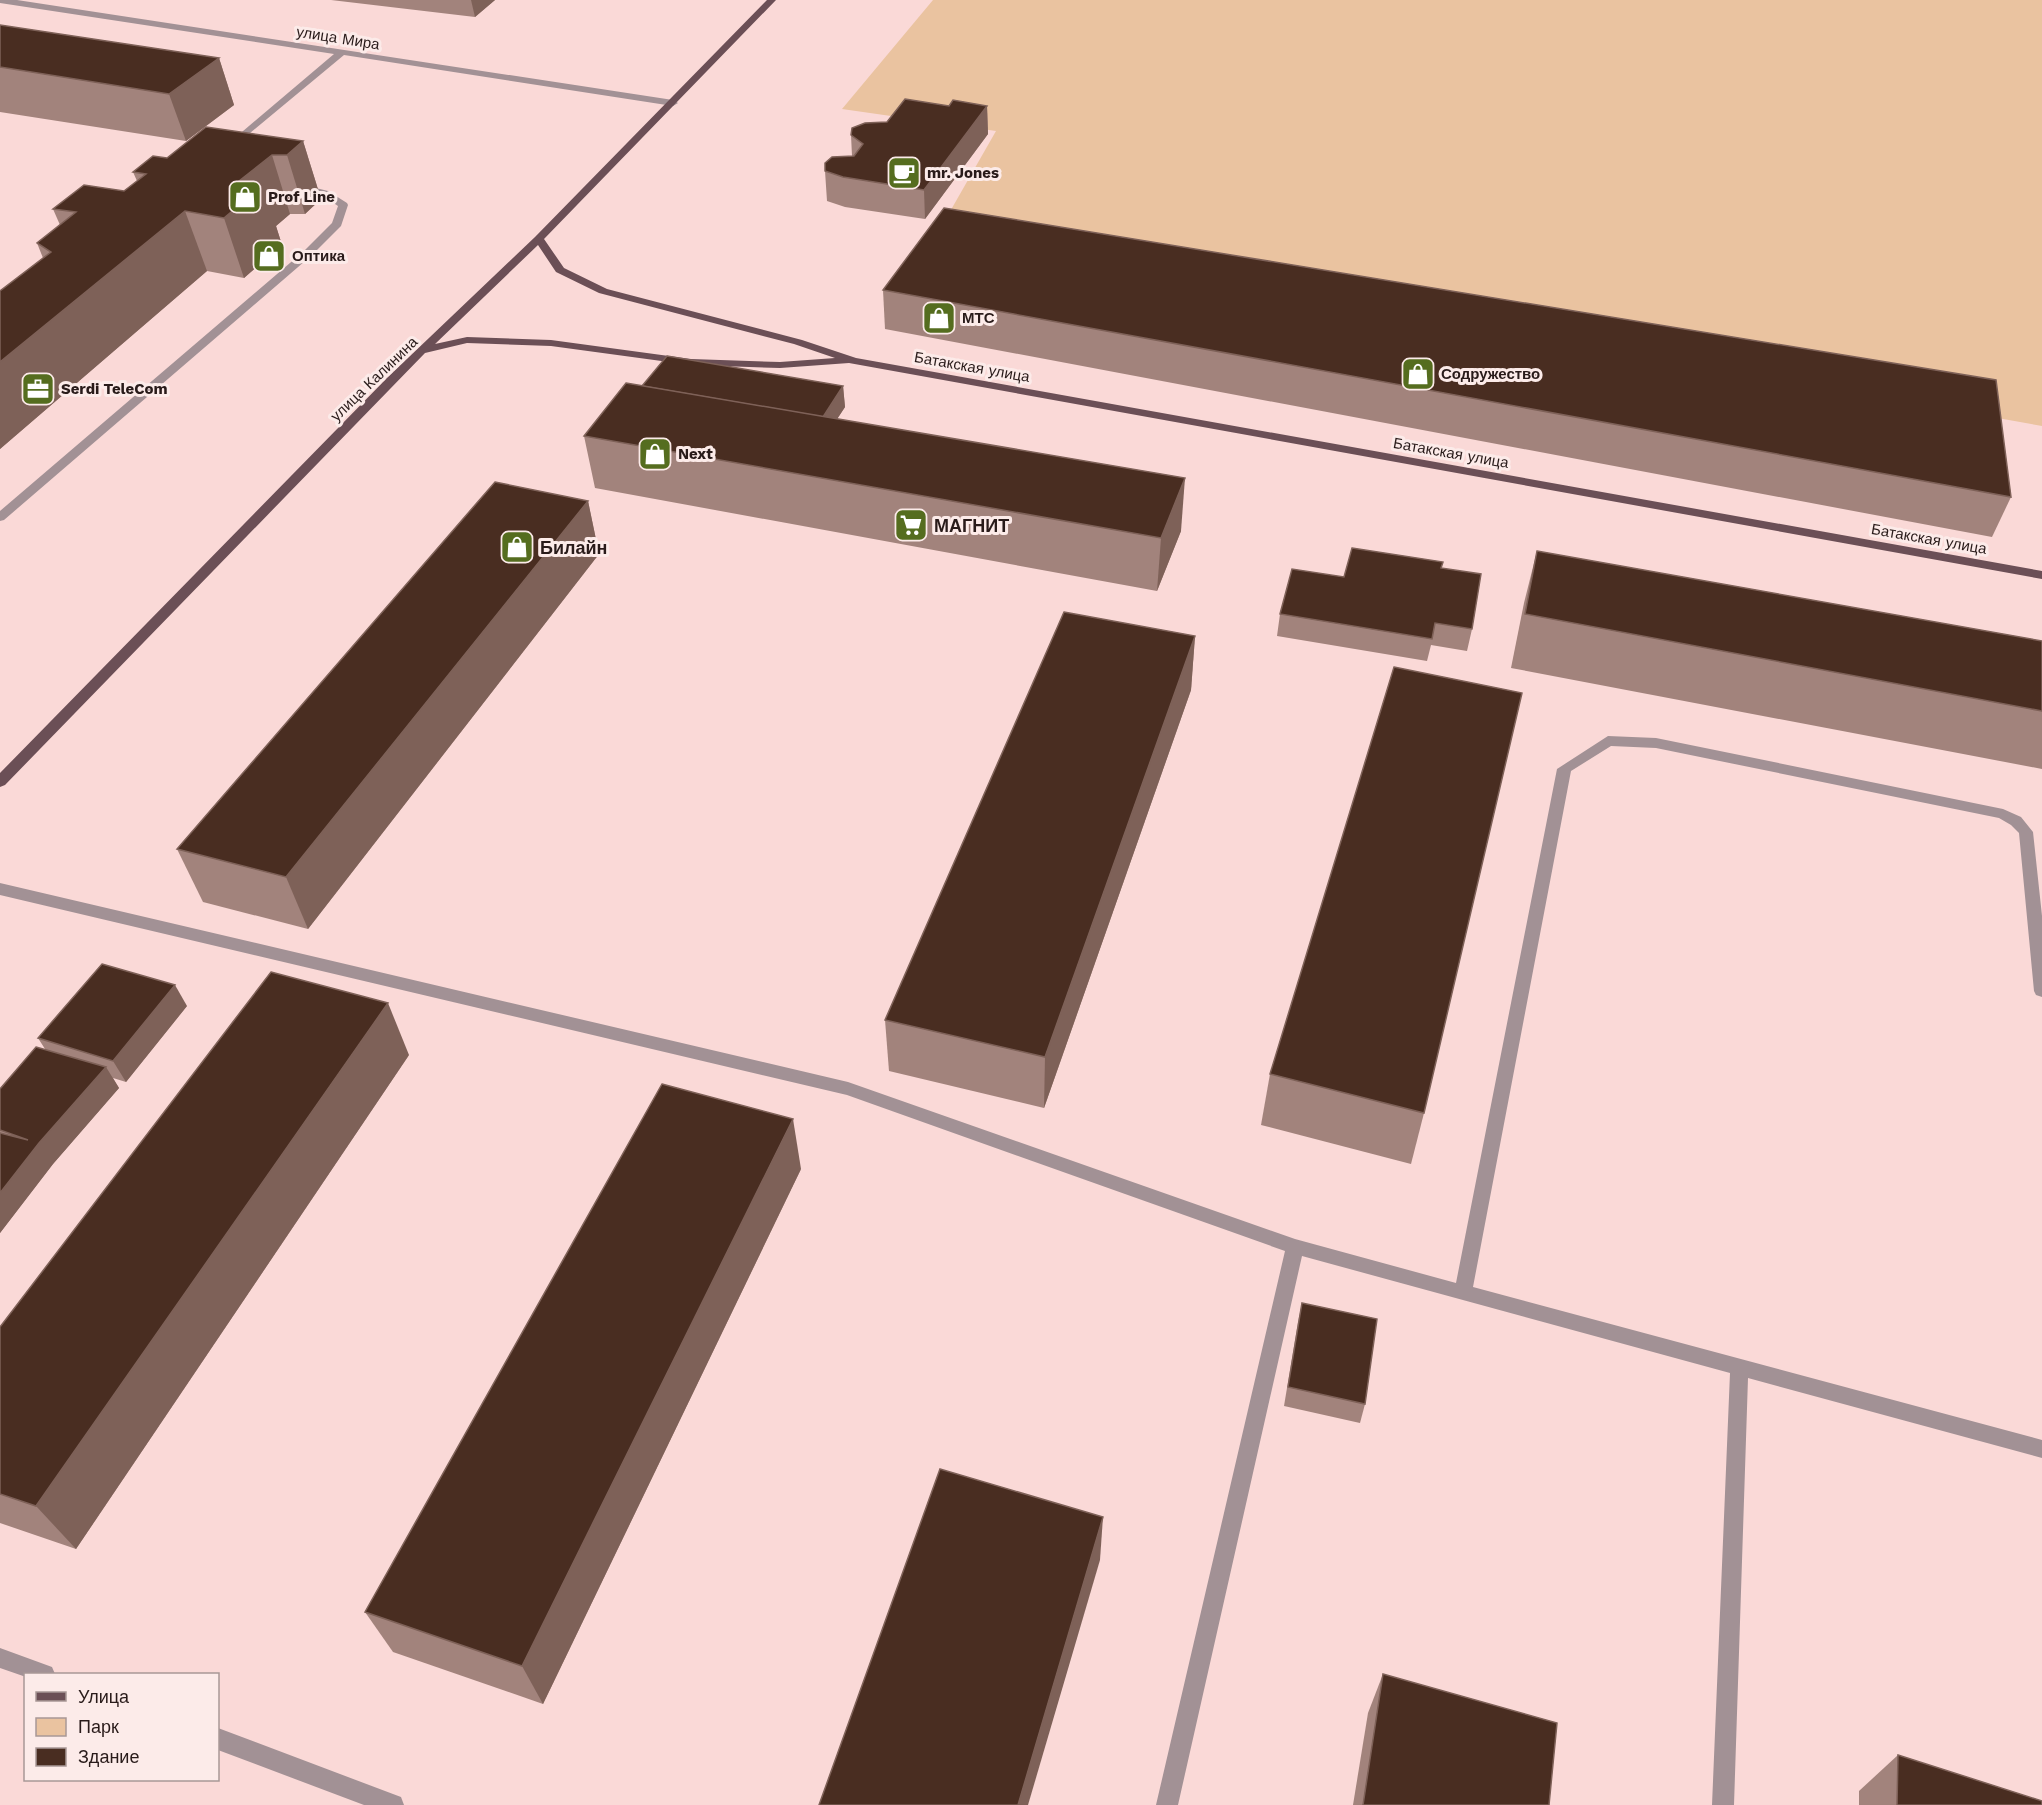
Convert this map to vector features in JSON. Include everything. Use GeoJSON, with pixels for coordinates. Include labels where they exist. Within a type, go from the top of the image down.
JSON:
{"type":"FeatureCollection","features":[{"type":"Feature","properties":{"kind":"main road","name":"улица Калинина"},"geometry":{"type":"LineString","coordinates":[[0,782],[391,380],[425,350],[538,239],[772,0]]}},
{"type":"Feature","properties":{"kind":"main road","name":"Батакская улица"},"geometry":{"type":"LineString","coordinates":[[538,239],[560,270],[603,291],[798,342],[854,361],[2042,574]]}},
{"type":"Feature","properties":{"kind":"main road","name":"Батакская улица"},"geometry":{"type":"LineString","coordinates":[[425,350],[466,340],[551,344],[692,362],[780,365],[854,361]]}},
{"type":"Feature","properties":{"kind":"street","name":"улица Мира"},"geometry":{"type":"LineString","coordinates":[[0,0],[673,103]]}},
{"type":"Feature","properties":{"kind":"street"},"geometry":{"type":"LineString","coordinates":[[226,158],[226,151],[250,128],[342,52]]}},
{"type":"Feature","properties":{"kind":"street"},"geometry":{"type":"LineString","coordinates":[[0,518],[308,253],[337,224],[342,205],[325,194],[292,184]]}},
{"type":"Feature","properties":{"kind":"street"},"geometry":{"type":"LineString","coordinates":[[1463,1292],[1564,769],[1608,741],[1668,745],[2003,814],[2016,821],[2026,832],[2042,991]]}},
{"type":"Feature","properties":{"kind":"street"},"geometry":{"type":"LineString","coordinates":[[0,889],[848,1089],[1295,1247],[2042,1449]]}},
{"type":"Feature","properties":{"kind":"street"},"geometry":{"type":"LineString","coordinates":[[1167,1805],[1295,1247]]}},
{"type":"Feature","properties":{"kind":"street"},"geometry":{"type":"LineString","coordinates":[[1723,1805],[1739,1367]]}},
{"type":"Feature","properties":{"kind":"street"},"geometry":{"type":"LineString","coordinates":[[0,1658],[42,1673]]}},
{"type":"Feature","properties":{"kind":"street"},"geometry":{"type":"LineString","coordinates":[[219,1739],[393,1805]]}},
{"type":"Feature","properties":{"kind":"green space"},"geometry":{"type":"Polygon","coordinates":[[[933,0],[2042,0],[2042,426],[940,229],[996,131],[842,109],[933,0]]]}},
{"type":"Feature","properties":{"kind":"building"},"geometry":{"type":"Polygon","coordinates":[[[0,25],[219,58],[169,94],[0,67],[0,25]]]}},
{"type":"Feature","properties":{"kind":"building"},"geometry":{"type":"Polygon","coordinates":[[[905,99],[949,106],[953,100],[987,106],[924,190],[843,177],[825,171],[825,163],[832,157],[854,156],[863,144],[851,135],[852,128],[865,123],[887,122],[905,99]]]}},
{"type":"Feature","properties":{"kind":"building"},"geometry":{"type":"Polygon","coordinates":[[[206,127],[303,141],[287,155],[272,155],[239,181],[263,185],[224,218],[185,211],[0,362],[0,291],[51,252],[37,243],[76,212],[53,209],[84,185],[124,191],[146,174],[133,172],[153,156],[167,158],[206,127]]]}},
{"type":"Feature","properties":{"kind":"building"},"geometry":{"type":"Polygon","coordinates":[[[944,208],[1996,380],[2011,497],[883,290],[944,208]]]}},
{"type":"Feature","properties":{"kind":"building"},"geometry":{"type":"Polygon","coordinates":[[[667,356],[843,386],[823,417],[642,386],[667,356]]]}},
{"type":"Feature","properties":{"kind":"building"},"geometry":{"type":"Polygon","coordinates":[[[626,383],[1185,478],[1161,538],[584,436],[626,383]]]}},
{"type":"Feature","properties":{"kind":"building"},"geometry":{"type":"Polygon","coordinates":[[[495,482],[588,501],[286,877],[177,849],[495,482]]]}},
{"type":"Feature","properties":{"kind":"building"},"geometry":{"type":"Polygon","coordinates":[[[1352,548],[1443,562],[1441,568],[1481,574],[1472,629],[1435,623],[1432,639],[1280,614],[1292,569],[1344,577],[1352,548]]]}},
{"type":"Feature","properties":{"kind":"building"},"geometry":{"type":"Polygon","coordinates":[[[1537,551],[2042,641],[2042,711],[1525,614],[1537,551]]]}},
{"type":"Feature","properties":{"kind":"building"},"geometry":{"type":"Polygon","coordinates":[[[1064,612],[1195,636],[1045,1057],[885,1020],[1064,612]]]}},
{"type":"Feature","properties":{"kind":"building"},"geometry":{"type":"Polygon","coordinates":[[[1394,667],[1522,693],[1424,1113],[1270,1074],[1394,667]]]}},
{"type":"Feature","properties":{"kind":"building"},"geometry":{"type":"Polygon","coordinates":[[[102,964],[175,985],[113,1061],[38,1038],[102,964]]]}},
{"type":"Feature","properties":{"kind":"building"},"geometry":{"type":"Polygon","coordinates":[[[271,972],[388,1003],[36,1506],[0,1494],[0,1327],[271,972]]]}},
{"type":"Feature","properties":{"kind":"building"},"geometry":{"type":"Polygon","coordinates":[[[36,1047],[106,1067],[39,1143],[0,1193],[0,1133],[28,1140],[0,1130],[0,1089],[36,1047]]]}},
{"type":"Feature","properties":{"kind":"building"},"geometry":{"type":"Polygon","coordinates":[[[662,1084],[793,1119],[522,1666],[365,1612],[662,1084]]]}},
{"type":"Feature","properties":{"kind":"building"},"geometry":{"type":"Polygon","coordinates":[[[1302,1303],[1377,1319],[1365,1404],[1288,1387],[1302,1303]]]}},
{"type":"Feature","properties":{"kind":"building"},"geometry":{"type":"Polygon","coordinates":[[[940,1469],[1103,1517],[1018,1805],[819,1805],[940,1469]]]}},
{"type":"Feature","properties":{"kind":"building"},"geometry":{"type":"Polygon","coordinates":[[[1383,1674],[1557,1723],[1549,1805],[1363,1805],[1383,1674]]]}},
{"type":"Feature","properties":{"kind":"building"},"geometry":{"type":"Polygon","coordinates":[[[1898,1755],[2042,1801],[2042,1805],[1897,1805],[1898,1755]]]}},
{"type":"Feature","properties":{"kind":"place","name":"mr. Jones"},"geometry":{"type":"Point","coordinates":[904,173]}},
{"type":"Feature","properties":{"kind":"place","name":"Prof Line"},"geometry":{"type":"Point","coordinates":[245,197]}},
{"type":"Feature","properties":{"kind":"place","name":"Оптика"},"geometry":{"type":"Point","coordinates":[269,256]}},
{"type":"Feature","properties":{"kind":"place","name":"МТС"},"geometry":{"type":"Point","coordinates":[939,318]}},
{"type":"Feature","properties":{"kind":"place","name":"Содружество"},"geometry":{"type":"Point","coordinates":[1418,374]}},
{"type":"Feature","properties":{"kind":"place","name":"Serdi TeleCom"},"geometry":{"type":"Point","coordinates":[38,389]}},
{"type":"Feature","properties":{"kind":"place","name":"Next"},"geometry":{"type":"Point","coordinates":[655,454]}},
{"type":"Feature","properties":{"kind":"place","name":"МАГНИТ"},"geometry":{"type":"Point","coordinates":[911,525]}},
{"type":"Feature","properties":{"kind":"place","name":"Билайн"},"geometry":{"type":"Point","coordinates":[517,547]}}]}
